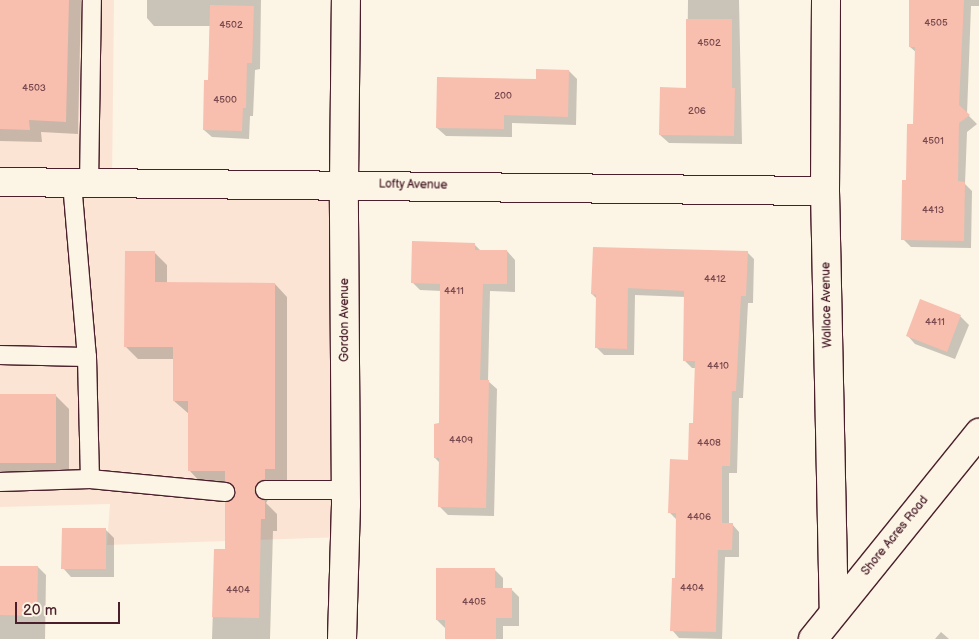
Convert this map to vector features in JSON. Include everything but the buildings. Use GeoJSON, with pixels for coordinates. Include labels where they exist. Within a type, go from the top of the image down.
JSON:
{"type":"FeatureCollection","features":[{"type":"Feature","properties":{"kind":"street","name":"Gordon Avenue"},"geometry":{"type":"LineString","coordinates":[[342,639],[346,490],[344,184],[346,0]]}},
{"type":"Feature","properties":{"kind":"street","name":"Wallace Avenue"},"geometry":{"type":"LineString","coordinates":[[826,0],[825,191],[834,611]]}},
{"type":"Feature","properties":{"kind":"street","name":"Lofty Avenue"},"geometry":{"type":"LineString","coordinates":[[0,182],[81,184],[344,184],[825,191]]}},
{"type":"Feature","properties":{"kind":"street","name":"Shore Acres Road"},"geometry":{"type":"LineString","coordinates":[[813,639],[979,433]]}},
{"type":"Feature","properties":{"kind":"lane"},"geometry":{"type":"LineString","coordinates":[[90,479],[81,184],[92,0]]}},
{"type":"Feature","properties":{"kind":"lane"},"geometry":{"type":"LineString","coordinates":[[0,355],[87,357]]}},
{"type":"Feature","properties":{"kind":"lane"},"geometry":{"type":"LineString","coordinates":[[0,482],[90,479],[225,492]]}},
{"type":"Feature","properties":{"kind":"lane"},"geometry":{"type":"LineString","coordinates":[[265,490],[346,490]]}},
{"type":"Feature","properties":{"kind":"shaded area"},"geometry":{"type":"Polygon","coordinates":[[[0,0],[114,0],[112,184],[344,184],[345,537],[107,545],[110,504],[0,507],[0,0]]]}}]}
